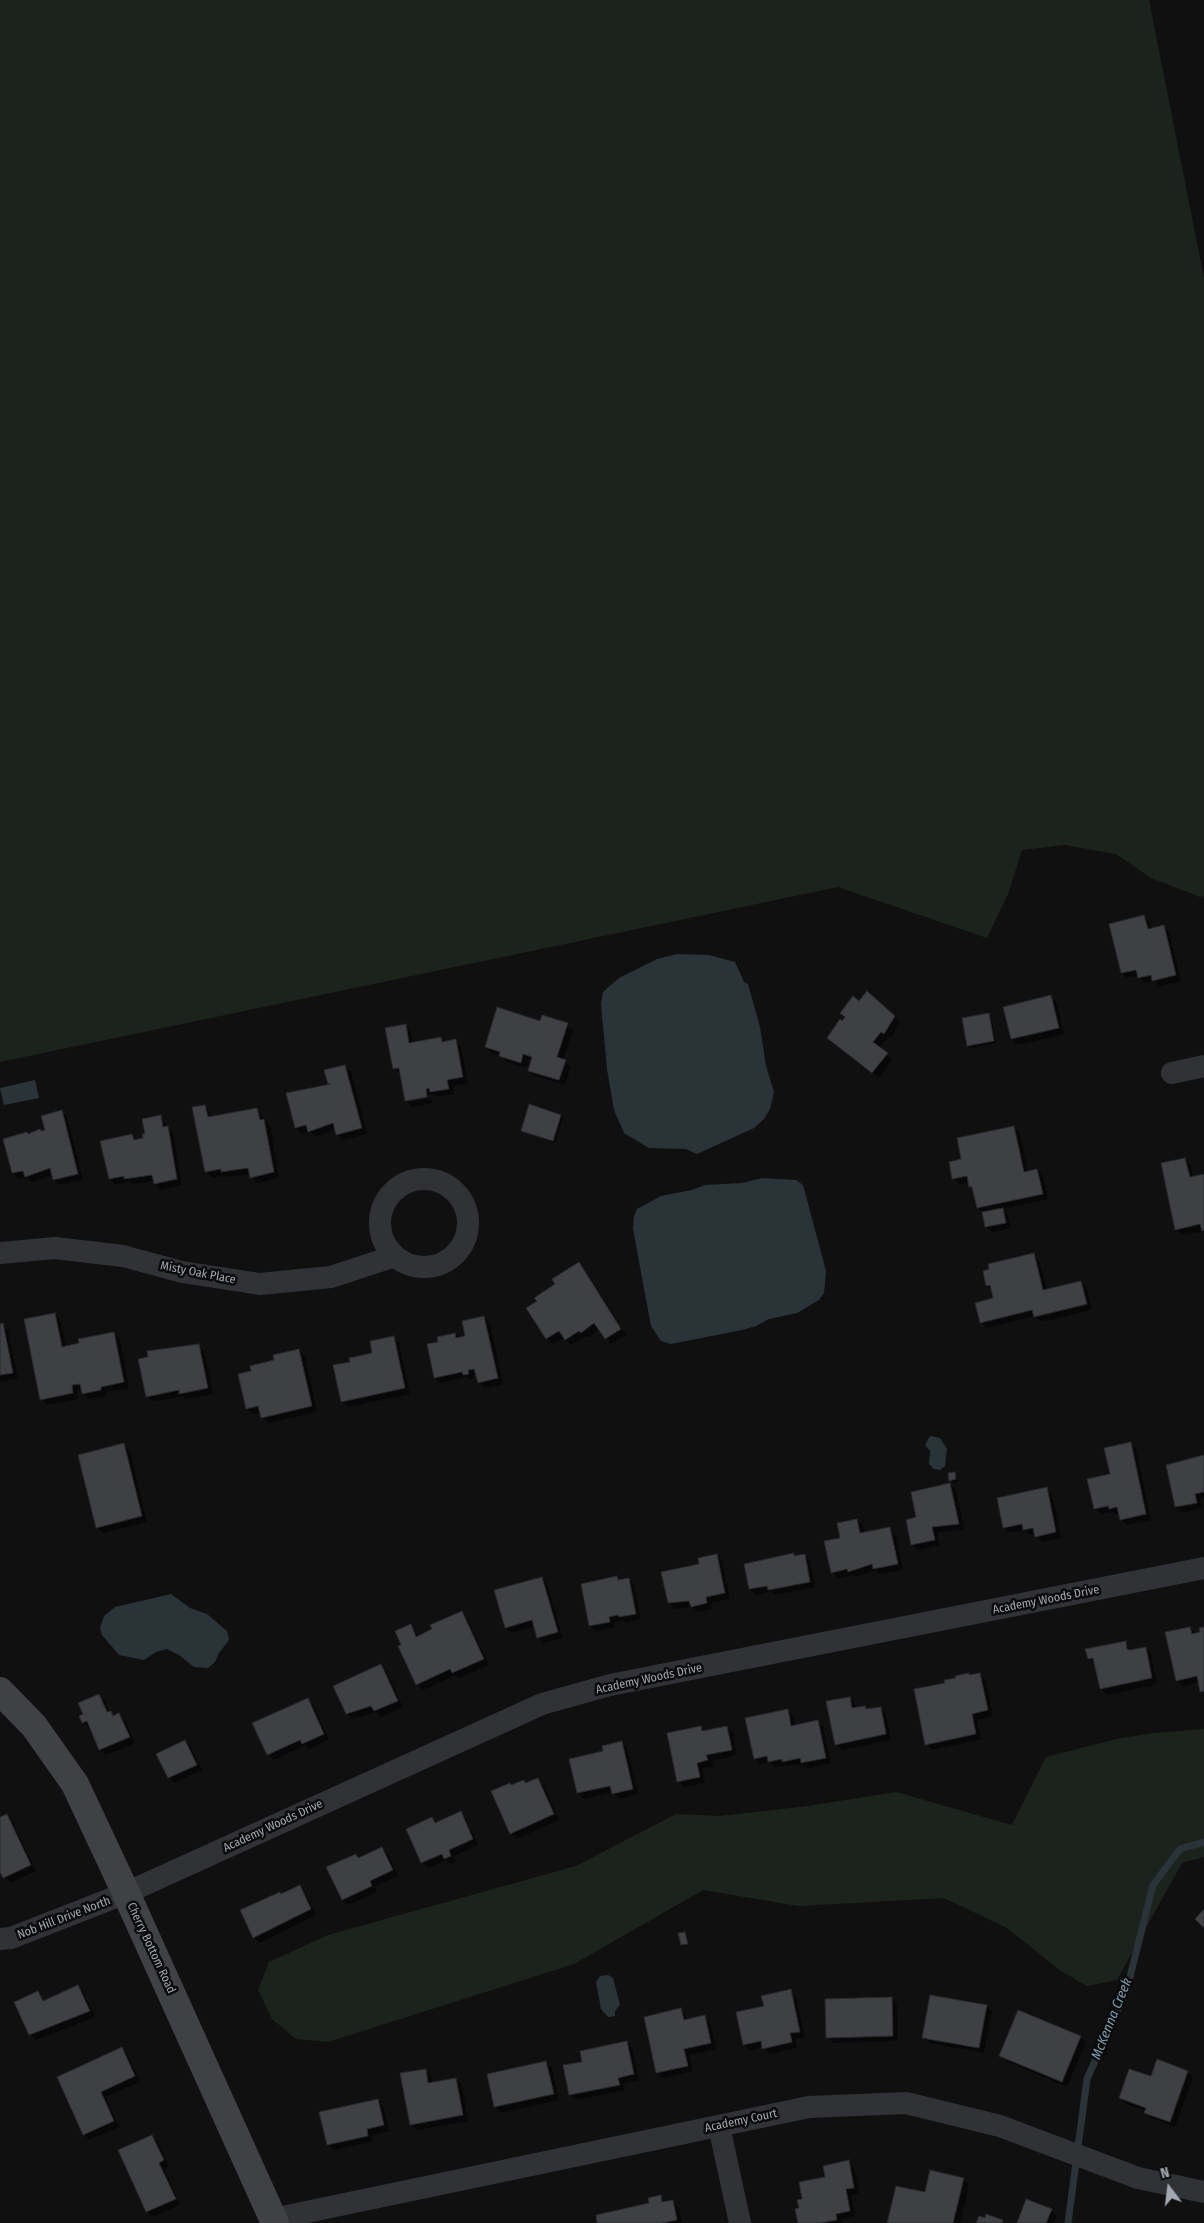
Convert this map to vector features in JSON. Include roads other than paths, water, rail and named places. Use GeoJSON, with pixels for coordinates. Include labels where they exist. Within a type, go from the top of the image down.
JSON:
{"type":"FeatureCollection","features":[{"type":"Feature","properties":{"kind":"main road","name":"Cherry Bottom Road"},"geometry":{"type":"LineString","coordinates":[[0,1691],[34,1726],[75,1784],[274,2221]]}},
{"type":"Feature","properties":{"kind":"street"},"geometry":{"type":"LineString","coordinates":[[1172,1073],[1204,1066]]}},
{"type":"Feature","properties":{"kind":"street","name":"Misty Oak Place"},"geometry":{"type":"LineString","coordinates":[[0,1253],[55,1248],[122,1256],[182,1272],[260,1284],[331,1277],[395,1256]]}},
{"type":"Feature","properties":{"kind":"street","name":"Academy Woods Drive"},"geometry":{"type":"LineString","coordinates":[[126,1893],[542,1704],[603,1687],[1204,1568]]}},
{"type":"Feature","properties":{"kind":"street","name":"Nob Hill Drive North"},"geometry":{"type":"LineString","coordinates":[[0,1939],[11,1938],[126,1893]]}},
{"type":"Feature","properties":{"kind":"street","name":"Academy Court"},"geometry":{"type":"LineString","coordinates":[[274,2221],[809,2107],[906,2103],[1000,2126],[1138,2178],[1204,2192]]}},
{"type":"Feature","properties":{"kind":"street"},"geometry":{"type":"LineString","coordinates":[[719,2126],[740,2223]]}},
{"type":"Feature","properties":{"kind":"waterway","name":"McKenna Creek"},"geometry":{"type":"LineString","coordinates":[[1068,2223],[1087,2079],[1127,1989],[1153,1885],[1180,1849],[1204,1842]]}}]}
